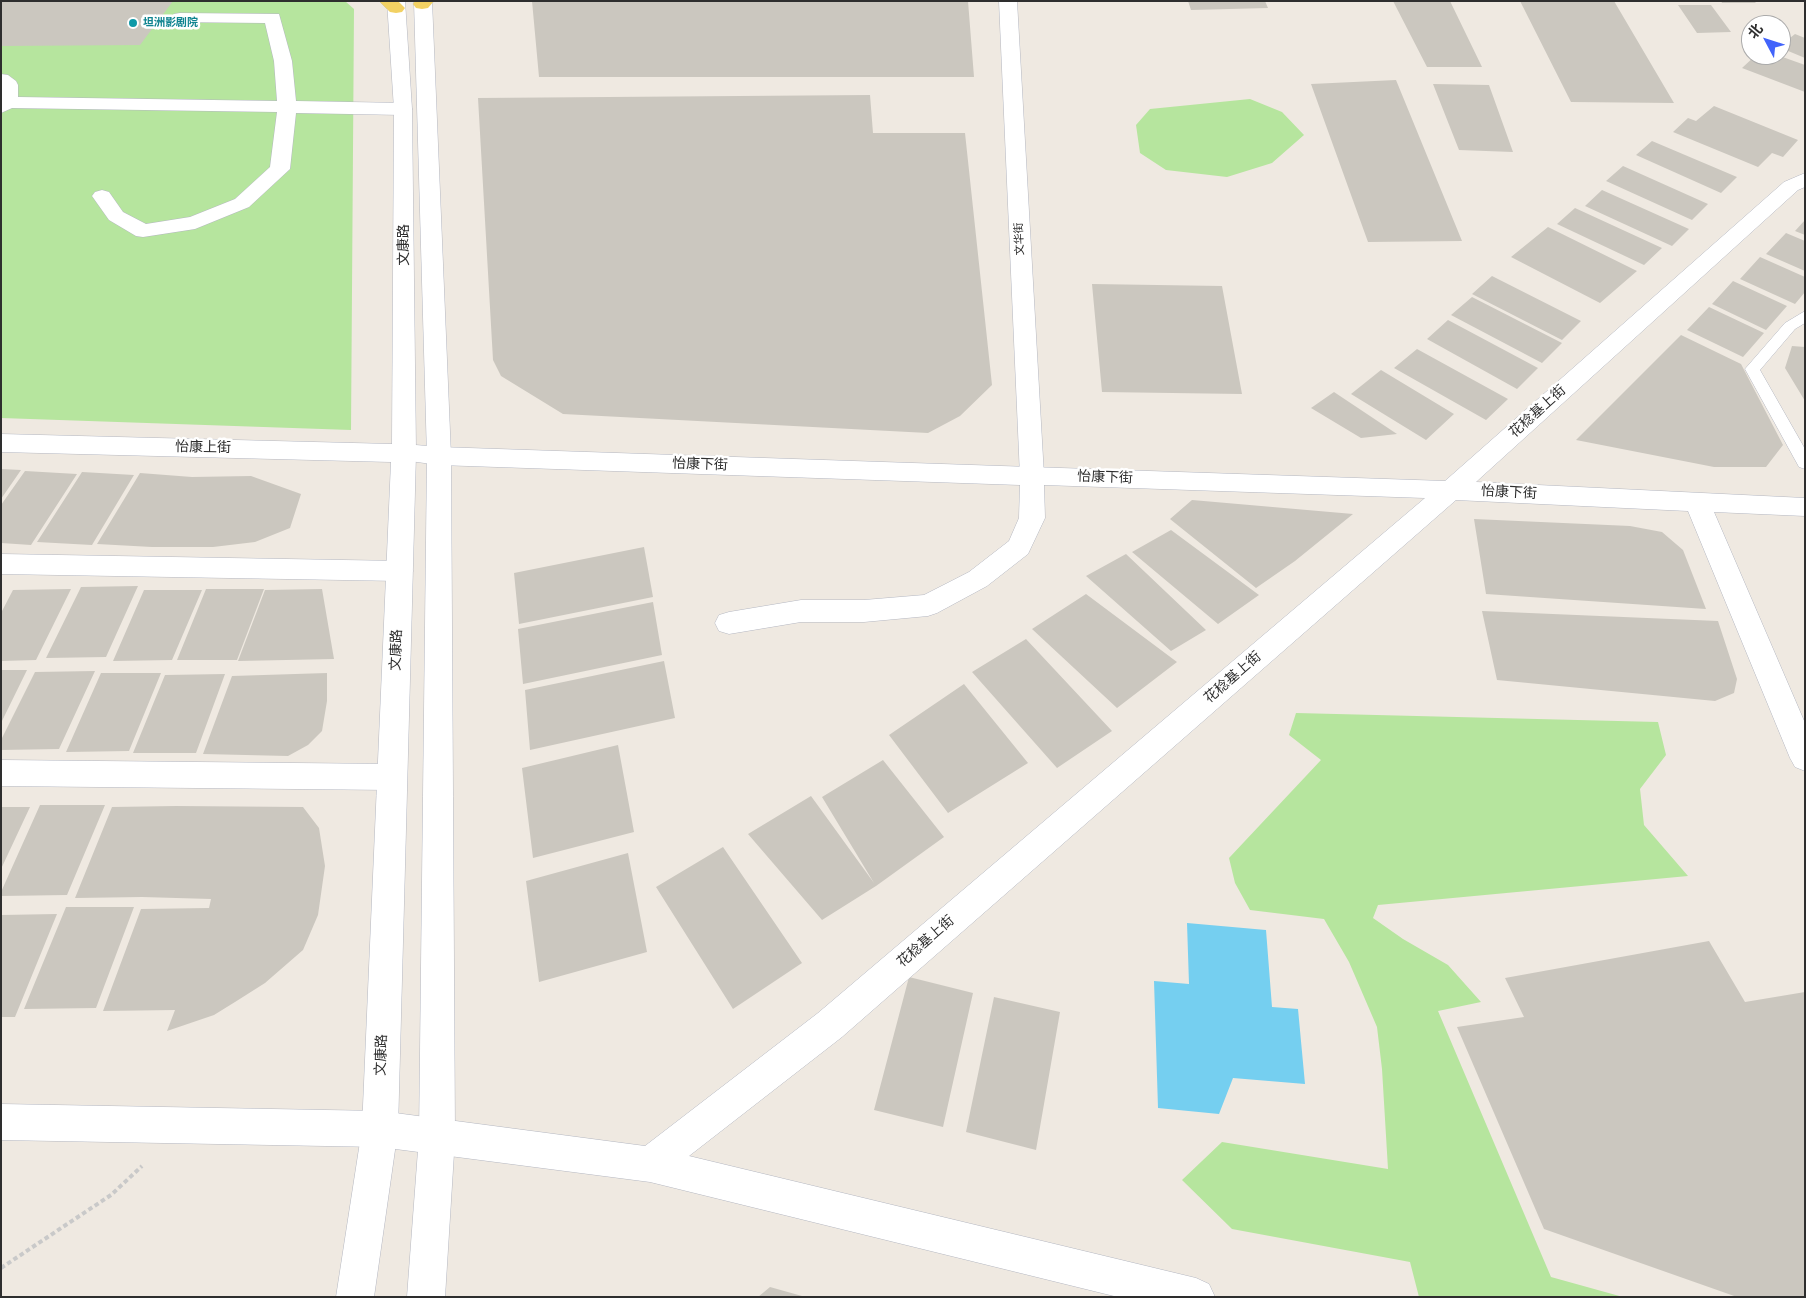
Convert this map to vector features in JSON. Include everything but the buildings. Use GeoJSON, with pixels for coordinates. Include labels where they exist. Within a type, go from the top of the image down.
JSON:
{"type":"FeatureCollection","features":[{"type":"Feature","properties":{"kind":"street","name":"文华街"},"geometry":{"type":"LineString","coordinates":[[729,623],[801,611],[864,611],[928,605],[978,579],[1019,547],[1032,518],[1032,476],[1008,1]]}},
{"type":"Feature","properties":{"kind":"street"},"geometry":{"type":"LineString","coordinates":[[424,2],[439,456],[437,1137],[426,1297]]}},
{"type":"Feature","properties":{"kind":"street","name":"文康路"},"geometry":{"type":"LineString","coordinates":[[355,1297],[380,1129],[404,453],[403,109],[393,4]]}},
{"type":"Feature","properties":{"kind":"street"},"geometry":{"type":"LineString","coordinates":[[102,196],[116,216],[143,231],[195,223],[242,203],[280,169],[287,107],[283,61],[272,18],[180,18]]}},
{"type":"Feature","properties":{"kind":"street"},"geometry":{"type":"LineString","coordinates":[[1,79],[9,85],[5,104],[403,109]]}},
{"type":"Feature","properties":{"kind":"street","name":"花稔基上街"},"geometry":{"type":"LineString","coordinates":[[650,1164],[830,1025],[1451,490],[1791,186],[1805,179]]}},
{"type":"Feature","properties":{"kind":"street","name":"怡康上街"},"geometry":{"type":"LineString","coordinates":[[1,443],[404,453]]}},
{"type":"Feature","properties":{"kind":"street","name":"怡康下街"},"geometry":{"type":"LineString","coordinates":[[404,453],[439,456],[1451,490],[1805,507]]}},
{"type":"Feature","properties":{"kind":"street"},"geometry":{"type":"LineString","coordinates":[[1697,502],[1805,758]]}},
{"type":"Feature","properties":{"kind":"street"},"geometry":{"type":"LineString","coordinates":[[1,564],[400,570]]}},
{"type":"Feature","properties":{"kind":"street"},"geometry":{"type":"LineString","coordinates":[[1,773],[392,777]]}},
{"type":"Feature","properties":{"kind":"street"},"geometry":{"type":"LineString","coordinates":[[1,1122],[380,1129],[650,1164],[1196,1297]]}},
{"type":"Feature","properties":{"kind":"lane"},"geometry":{"type":"LineString","coordinates":[[1805,316],[1797,327],[1752,369],[1805,462]]}},
{"type":"Feature","properties":{"kind":"path"},"geometry":{"type":"LineString","coordinates":[[1,1268],[111,1195],[186,1125]]}},
{"type":"Feature","properties":{"kind":"green space"},"geometry":{"type":"Polygon","coordinates":[[[1,1],[345,1],[354,9],[351,430],[1,418],[1,1]]]}},
{"type":"Feature","properties":{"kind":"green space"},"geometry":{"type":"Polygon","coordinates":[[[1250,99],[1282,112],[1304,135],[1272,163],[1227,177],[1166,170],[1140,153],[1136,125],[1150,109],[1250,99]]]}},
{"type":"Feature","properties":{"kind":"green space"},"geometry":{"type":"Polygon","coordinates":[[[1296,713],[1658,722],[1666,755],[1640,789],[1644,825],[1688,876],[1378,905],[1373,918],[1403,939],[1448,965],[1481,1002],[1438,1011],[1551,1277],[1623,1297],[1419,1297],[1410,1262],[1232,1229],[1182,1180],[1222,1142],[1388,1169],[1382,1069],[1377,1027],[1349,962],[1324,919],[1250,910],[1235,883],[1229,858],[1321,760],[1289,735],[1296,713]]]}},
{"type":"Feature","properties":{"kind":"water"},"geometry":{"type":"Polygon","coordinates":[[[1187,923],[1266,930],[1272,1007],[1298,1009],[1305,1084],[1233,1078],[1219,1114],[1158,1108],[1154,981],[1189,984],[1187,923]]]}},
{"type":"Feature","properties":{"kind":"place","name":"坦洲影剧院"},"geometry":{"type":"Point","coordinates":[133,23]}}]}
